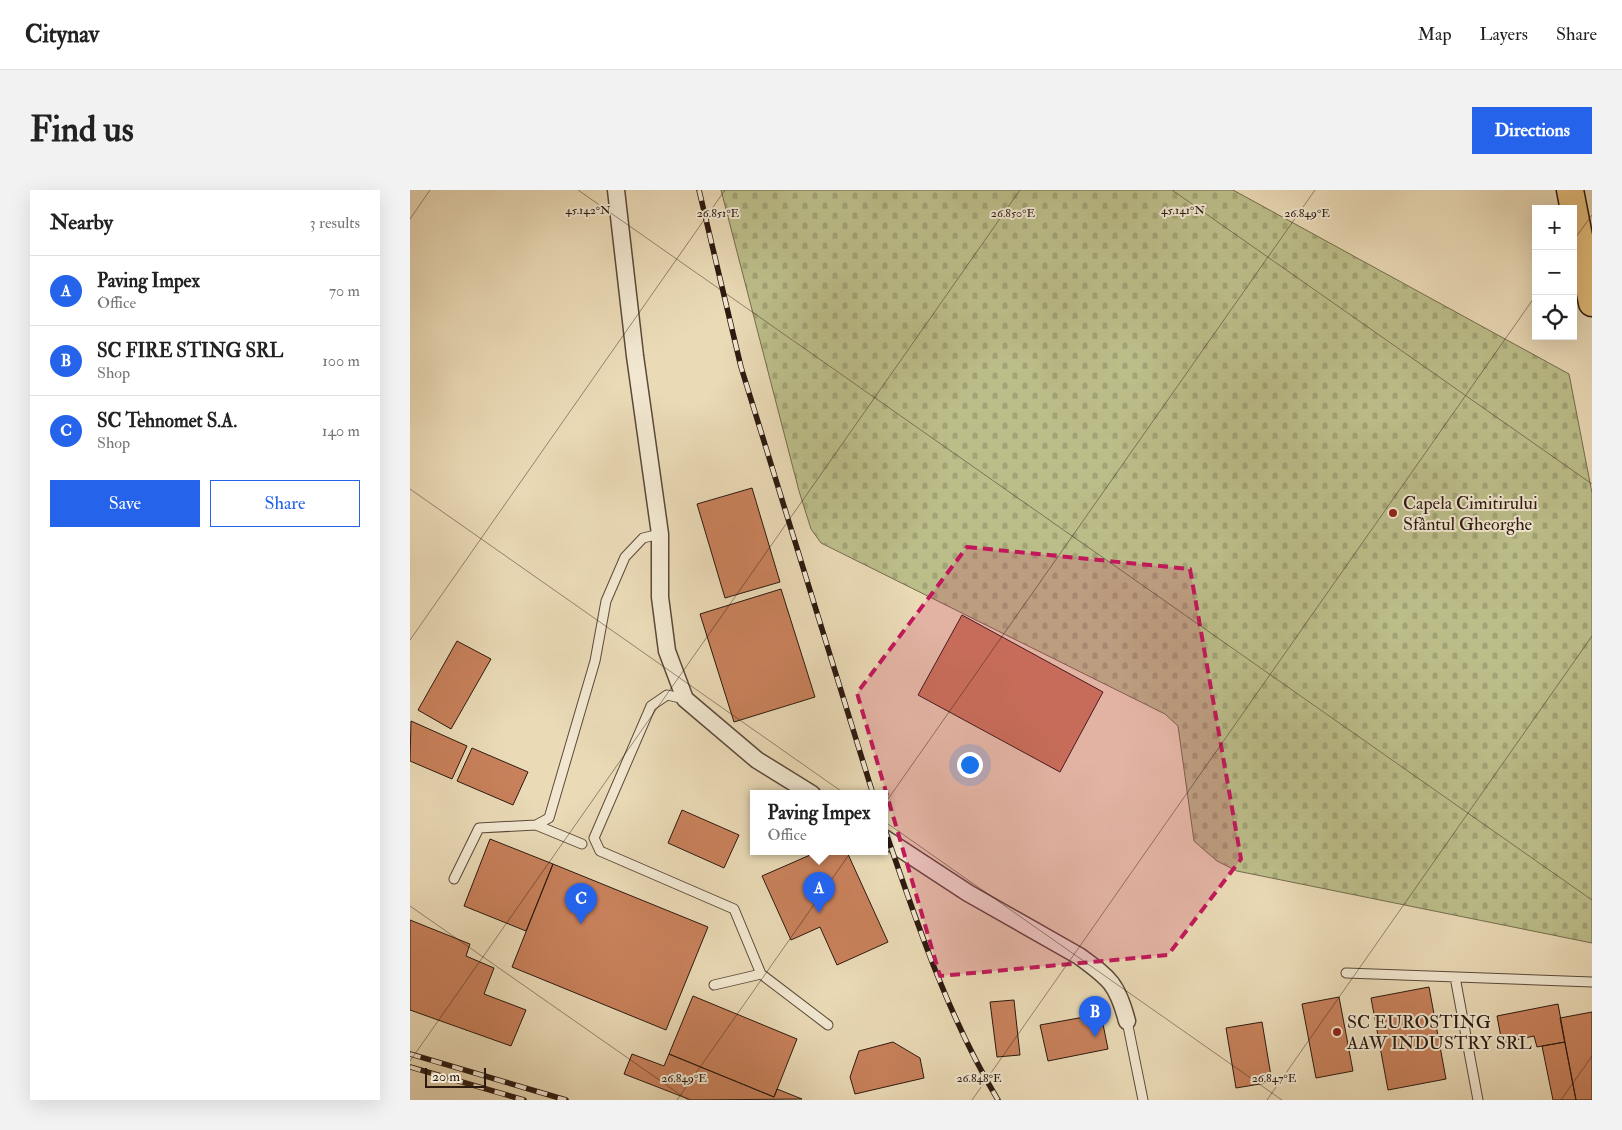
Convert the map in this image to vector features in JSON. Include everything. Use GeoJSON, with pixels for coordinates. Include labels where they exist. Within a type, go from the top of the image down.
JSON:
{"type":"FeatureCollection","features":[{"type":"Feature","properties":{"kind":"main road"},"geometry":{"type":"LineString","coordinates":[[1570,190],[1592,303]]}},
{"type":"Feature","properties":{"kind":"street"},"geometry":{"type":"LineString","coordinates":[[616,190],[635,356],[660,534],[660,597],[667,651],[685,699],[757,760],[806,790]]}},
{"type":"Feature","properties":{"kind":"street"},"geometry":{"type":"LineString","coordinates":[[888,841],[968,893],[1079,956],[1112,982],[1120,998],[1126,1021]]}},
{"type":"Feature","properties":{"kind":"lane"},"geometry":{"type":"LineString","coordinates":[[536,825],[549,818],[595,661],[606,601],[625,557],[643,538],[660,534]]}},
{"type":"Feature","properties":{"kind":"lane"},"geometry":{"type":"LineString","coordinates":[[582,844],[594,838],[651,706],[667,694],[685,699]]}},
{"type":"Feature","properties":{"kind":"lane"},"geometry":{"type":"LineString","coordinates":[[549,818],[559,834]]}},
{"type":"Feature","properties":{"kind":"lane"},"geometry":{"type":"LineString","coordinates":[[454,879],[479,828],[536,825],[734,909],[760,974],[828,1025]]}},
{"type":"Feature","properties":{"kind":"lane"},"geometry":{"type":"LineString","coordinates":[[594,838],[600,851]]}},
{"type":"Feature","properties":{"kind":"lane"},"geometry":{"type":"LineString","coordinates":[[1346,973],[1592,982]]}},
{"type":"Feature","properties":{"kind":"lane"},"geometry":{"type":"LineString","coordinates":[[714,986],[760,974]]}},
{"type":"Feature","properties":{"kind":"lane"},"geometry":{"type":"LineString","coordinates":[[1455,977],[1478,1100]]}},
{"type":"Feature","properties":{"kind":"lane"},"geometry":{"type":"LineString","coordinates":[[1126,1021],[1142,1100]]}},
{"type":"Feature","properties":{"kind":"highlighted area"},"geometry":{"type":"Polygon","coordinates":[[[967,547],[1190,569],[1241,859],[1168,955],[940,976],[857,693],[967,547]]]}},
{"type":"Feature","properties":{"kind":"green space"},"geometry":{"type":"Polygon","coordinates":[[[721,190],[1233,190],[1569,374],[1592,493],[1592,943],[1237,871],[1217,861],[1194,841],[1178,726],[1165,714],[821,543],[811,529],[799,491],[721,190]]]}},
{"type":"Feature","properties":{"kind":"building"},"geometry":{"type":"Polygon","coordinates":[[[752,488],[780,582],[725,598],[697,504],[752,488]]]}},
{"type":"Feature","properties":{"kind":"building"},"geometry":{"type":"Polygon","coordinates":[[[781,589],[815,697],[734,722],[700,614],[781,589]]]}},
{"type":"Feature","properties":{"kind":"building"},"geometry":{"type":"Polygon","coordinates":[[[962,615],[1103,692],[1060,772],[918,695],[962,615]]]}},
{"type":"Feature","properties":{"kind":"building"},"geometry":{"type":"Polygon","coordinates":[[[457,641],[491,659],[451,729],[418,710],[457,641]]]}},
{"type":"Feature","properties":{"kind":"building"},"geometry":{"type":"Polygon","coordinates":[[[411,721],[467,746],[452,779],[410,761],[411,721]]]}},
{"type":"Feature","properties":{"kind":"building"},"geometry":{"type":"Polygon","coordinates":[[[472,748],[528,772],[513,805],[457,781],[472,748]]]}},
{"type":"Feature","properties":{"kind":"building"},"geometry":{"type":"Polygon","coordinates":[[[682,810],[739,835],[724,868],[668,843],[682,810]]]}},
{"type":"Feature","properties":{"kind":"building"},"geometry":{"type":"Polygon","coordinates":[[[490,839],[553,864],[526,931],[464,906],[490,839]]]}},
{"type":"Feature","properties":{"kind":"building"},"geometry":{"type":"Polygon","coordinates":[[[810,855],[848,855],[888,942],[837,965],[820,927],[791,940],[762,876],[810,855]]]}},
{"type":"Feature","properties":{"kind":"building"},"geometry":{"type":"Polygon","coordinates":[[[553,864],[708,927],[666,1030],[512,967],[553,864]]]}},
{"type":"Feature","properties":{"kind":"building"},"geometry":{"type":"Polygon","coordinates":[[[410,920],[470,944],[466,956],[494,968],[484,994],[526,1010],[511,1046],[410,1010],[410,920]]]}},
{"type":"Feature","properties":{"kind":"building"},"geometry":{"type":"Polygon","coordinates":[[[1429,987],[1446,1079],[1388,1090],[1371,998],[1429,987]]]}},
{"type":"Feature","properties":{"kind":"building"},"geometry":{"type":"Polygon","coordinates":[[[693,996],[797,1039],[774,1097],[669,1054],[693,996]]]}},
{"type":"Feature","properties":{"kind":"building"},"geometry":{"type":"Polygon","coordinates":[[[1339,997],[1353,1071],[1316,1078],[1302,1004],[1339,997]]]}},
{"type":"Feature","properties":{"kind":"building"},"geometry":{"type":"Polygon","coordinates":[[[1014,1000],[1020,1055],[997,1057],[990,1002],[1014,1000]]]}},
{"type":"Feature","properties":{"kind":"building"},"geometry":{"type":"Polygon","coordinates":[[[1558,1004],[1565,1042],[1537,1047],[1534,1036],[1502,1043],[1497,1016],[1558,1004]]]}},
{"type":"Feature","properties":{"kind":"building"},"geometry":{"type":"Polygon","coordinates":[[[1592,1012],[1592,1100],[1576,1100],[1560,1018],[1592,1012]]]}},
{"type":"Feature","properties":{"kind":"building"},"geometry":{"type":"Polygon","coordinates":[[[1101,1014],[1108,1049],[1048,1061],[1040,1025],[1101,1014]]]}},
{"type":"Feature","properties":{"kind":"building"},"geometry":{"type":"Polygon","coordinates":[[[1262,1022],[1272,1082],[1236,1088],[1226,1028],[1262,1022]]]}},
{"type":"Feature","properties":{"kind":"building"},"geometry":{"type":"Polygon","coordinates":[[[893,1042],[920,1058],[924,1078],[855,1094],[850,1077],[859,1051],[893,1042]]]}},
{"type":"Feature","properties":{"kind":"building"},"geometry":{"type":"Polygon","coordinates":[[[1565,1042],[1576,1100],[1553,1100],[1542,1046],[1565,1042]]]}},
{"type":"Feature","properties":{"kind":"building"},"geometry":{"type":"Polygon","coordinates":[[[632,1054],[664,1066],[669,1054],[774,1097],[777,1089],[802,1099],[691,1100],[624,1074],[632,1054]]]}},
{"type":"Feature","properties":{"kind":"railway"},"geometry":{"type":"LineString","coordinates":[[699,190],[741,367],[872,790]]}},
{"type":"Feature","properties":{"kind":"railway"},"geometry":{"type":"LineString","coordinates":[[888,838],[948,1001],[963,1035],[998,1100]]}},
{"type":"Feature","properties":{"kind":"railway"},"geometry":{"type":"LineString","coordinates":[[410,1054],[566,1100]]}},
{"type":"Feature","properties":{"kind":"railway"},"geometry":{"type":"LineString","coordinates":[[410,1067],[524,1100]]}},
{"type":"Feature","properties":{"kind":"place","name":"Capela Cimitirului Sfântul Gheorghe"},"geometry":{"type":"Point","coordinates":[1393,513]}},
{"type":"Feature","properties":{"kind":"place","name":"Paving Impex"},"geometry":{"type":"Point","coordinates":[819,913]}},
{"type":"Feature","properties":{"kind":"place","name":"SC Tehnomet S.A."},"geometry":{"type":"Point","coordinates":[581,924]}},
{"type":"Feature","properties":{"kind":"place","name":"SC EUROSTING AAW INDUSTRY SRL"},"geometry":{"type":"Point","coordinates":[1337,1032]}},
{"type":"Feature","properties":{"kind":"place","name":"SC FIRE STING SRL"},"geometry":{"type":"Point","coordinates":[1095,1037]}}]}
